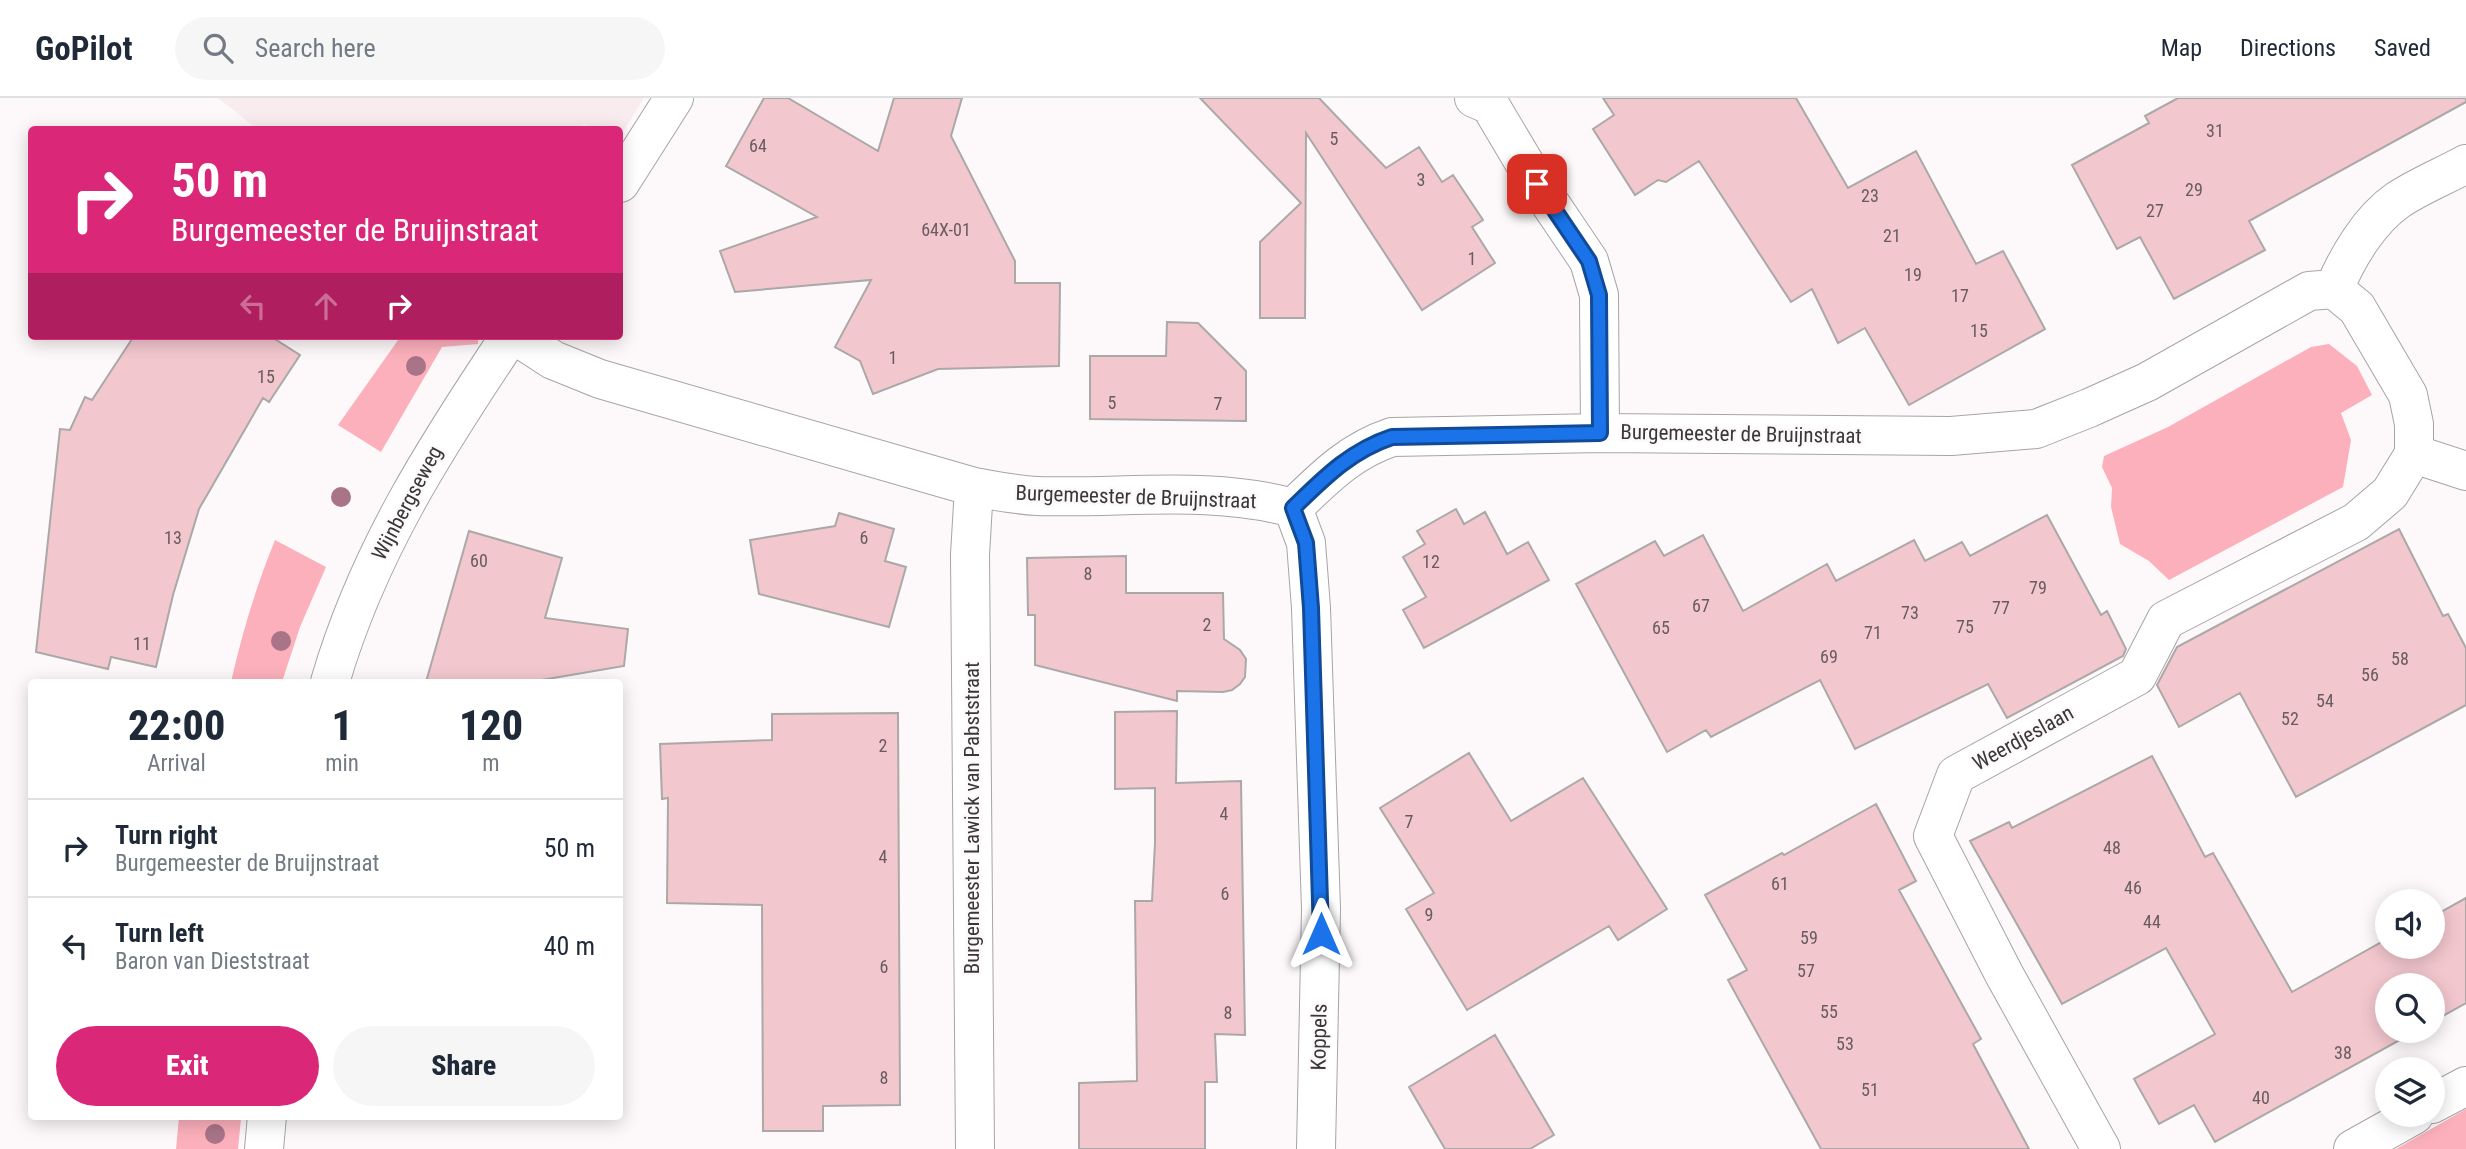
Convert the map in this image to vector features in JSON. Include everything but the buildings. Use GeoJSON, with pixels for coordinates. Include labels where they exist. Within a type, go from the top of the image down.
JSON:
{"type":"FeatureCollection","features":[{"type":"Feature","properties":{"kind":"street"},"geometry":{"type":"LineString","coordinates":[[623,178],[674,98]]}},
{"type":"Feature","properties":{"kind":"street"},"geometry":{"type":"LineString","coordinates":[[1487,101],[1537,184],[1589,261],[1599,295],[1600,433]]}},
{"type":"Feature","properties":{"kind":"street"},"geometry":{"type":"LineString","coordinates":[[2466,164],[2396,201],[2360,239],[2334,289],[2357,308],[2407,395],[2414,424],[2414,454],[2466,471]]}},
{"type":"Feature","properties":{"kind":"street","name":"Burgemeester de Bruijnstraat"},"geometry":{"type":"LineString","coordinates":[[522,340],[553,360],[600,379],[974,487],[1036,496],[1216,495],[1261,499],[1293,508],[1345,461],[1368,445],[1392,437],[1600,433],[1951,436],[2036,429],[2147,382],[2309,291],[2334,289]]}},
{"type":"Feature","properties":{"kind":"street","name":"Wijnbergseweg"},"geometry":{"type":"LineString","coordinates":[[331,679],[363,590],[395,520],[439,442],[507,340]]}},
{"type":"Feature","properties":{"kind":"street","name":"Weerdjeslaan"},"geometry":{"type":"LineString","coordinates":[[2101,1149],[2004,974],[1933,836],[1956,775],[2137,676],[2166,620],[2357,522],[2390,492],[2414,454]]}},
{"type":"Feature","properties":{"kind":"street","name":"Burgemeester Lawick van Pabststraat"},"geometry":{"type":"LineString","coordinates":[[974,487],[970,569],[975,1149]]}},
{"type":"Feature","properties":{"kind":"street","name":"Koppels"},"geometry":{"type":"LineString","coordinates":[[1293,508],[1306,543],[1311,608],[1321,909],[1316,1149]]}},
{"type":"Feature","properties":{"kind":"street"},"geometry":{"type":"LineString","coordinates":[[2445,1097],[2466,1086]]}},
{"type":"Feature","properties":{"kind":"street"},"geometry":{"type":"LineString","coordinates":[[264,1149],[267,1120]]}},
{"type":"Feature","properties":{"kind":"street"},"geometry":{"type":"LineString","coordinates":[[2353,1149],[2392,1127]]}},
{"type":"Feature","properties":{"kind":"shaded area"},"geometry":{"type":"Polygon","coordinates":[[[218,98],[644,98],[623,132],[623,126],[584,124],[253,126],[218,98]]]}},
{"type":"Feature","properties":{"kind":"shaded area"},"geometry":{"type":"Polygon","coordinates":[[[398,340],[478,340],[478,344],[442,347],[381,452],[338,425],[398,340]]]}},
{"type":"Feature","properties":{"kind":"shaded area"},"geometry":{"type":"Polygon","coordinates":[[[2329,344],[2357,366],[2372,395],[2341,413],[2351,440],[2343,487],[2169,580],[2149,561],[2120,544],[2111,507],[2112,488],[2102,467],[2104,456],[2168,427],[2311,347],[2329,344]]]}},
{"type":"Feature","properties":{"kind":"shaded area"},"geometry":{"type":"Polygon","coordinates":[[[275,540],[326,567],[300,627],[283,679],[232,679],[250,610],[275,540]]]}},
{"type":"Feature","properties":{"kind":"shaded area"},"geometry":{"type":"Polygon","coordinates":[[[2466,1109],[2466,1149],[2396,1149],[2434,1127],[2445,1127],[2445,1121],[2466,1109]]]}},
{"type":"Feature","properties":{"kind":"shaded area"},"geometry":{"type":"Polygon","coordinates":[[[179,1120],[241,1120],[238,1149],[176,1149],[179,1120]]]}},
{"type":"Feature","properties":{"kind":"route"},"geometry":{"type":"LineString","coordinates":[[1321,934],[1311,608],[1306,543],[1293,508],[1345,461],[1368,445],[1392,437],[1600,433],[1599,295],[1589,261],[1537,184]]}}]}
